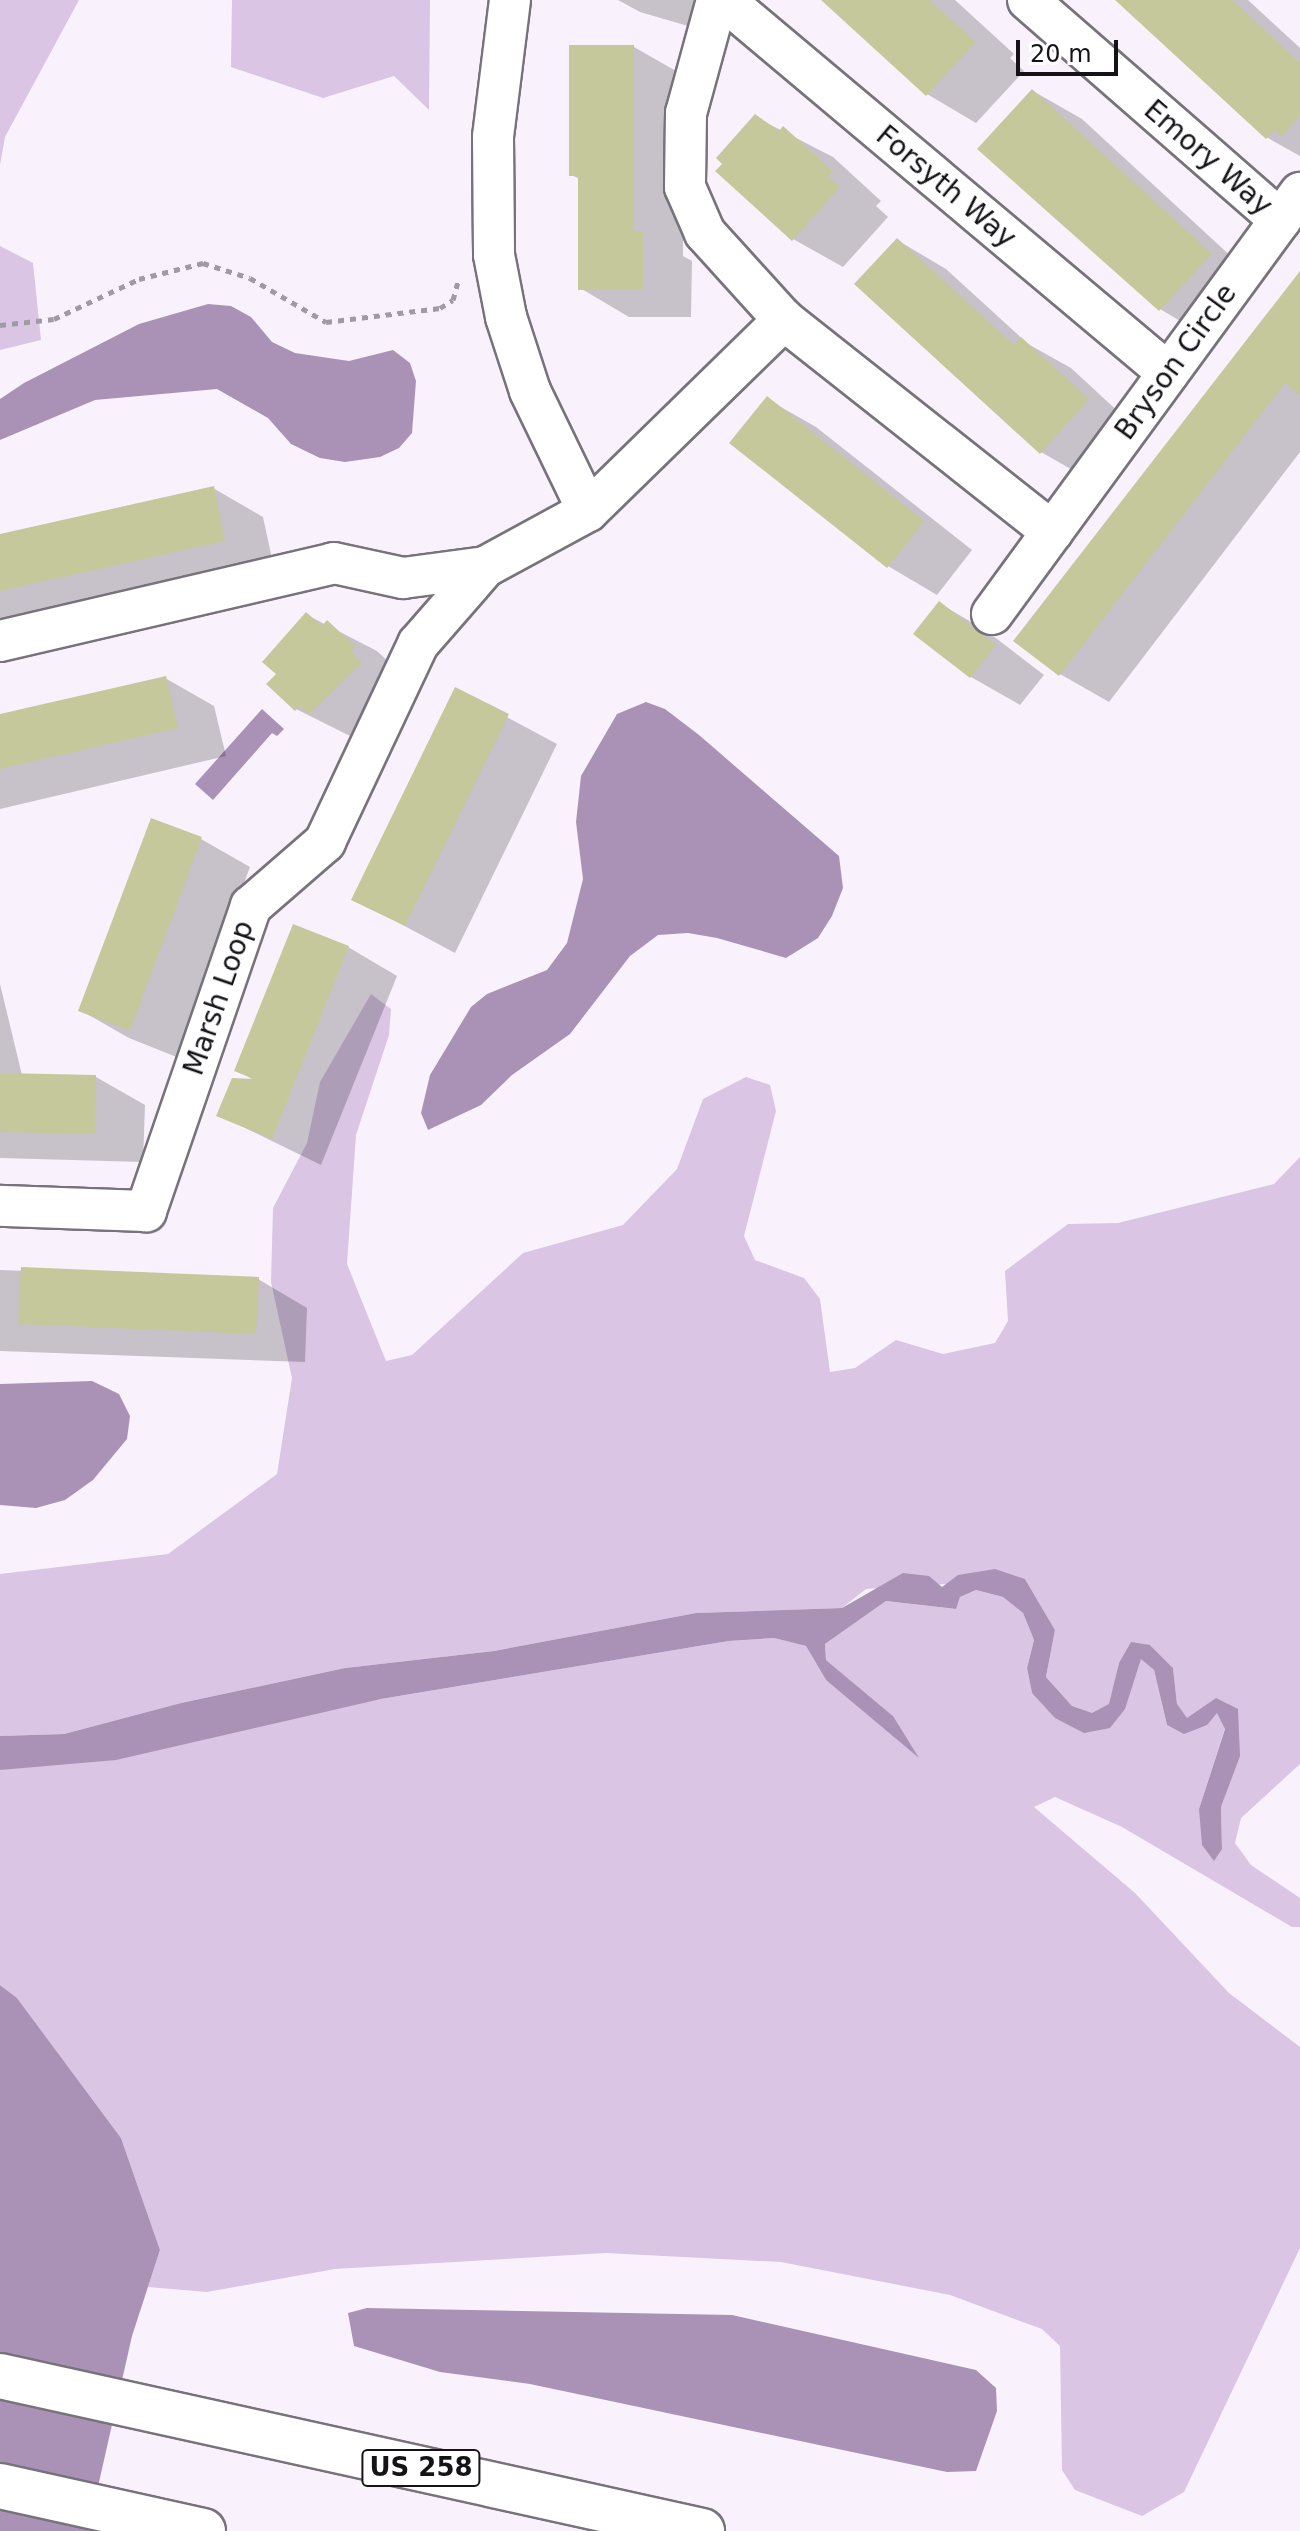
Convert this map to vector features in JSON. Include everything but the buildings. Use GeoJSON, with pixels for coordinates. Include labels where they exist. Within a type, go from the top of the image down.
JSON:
{"type":"FeatureCollection","features":[{"type":"Feature","properties":{"kind":"main road","name":"US 258"},"geometry":{"type":"LineString","coordinates":[[0,2376],[702,2531]]}},
{"type":"Feature","properties":{"kind":"main road"},"geometry":{"type":"LineString","coordinates":[[0,2486],[203,2531]]}},
{"type":"Feature","properties":{"kind":"street"},"geometry":{"type":"LineString","coordinates":[[510,0],[493,137],[494,255],[506,317],[530,391],[588,511],[784,320]]}},
{"type":"Feature","properties":{"kind":"street"},"geometry":{"type":"LineString","coordinates":[[717,0],[686,113],[685,187],[705,233],[784,320],[1052,532]]}},
{"type":"Feature","properties":{"kind":"street","name":"Forsyth Way"},"geometry":{"type":"LineString","coordinates":[[724,0],[1168,373]]}},
{"type":"Feature","properties":{"kind":"street","name":"Emory Way"},"geometry":{"type":"LineString","coordinates":[[1028,0],[1290,207]]}},
{"type":"Feature","properties":{"kind":"street","name":"Bryson Circle"},"geometry":{"type":"LineString","coordinates":[[992,614],[1290,207]]}},
{"type":"Feature","properties":{"kind":"street","name":"Marsh Loop"},"geometry":{"type":"LineString","coordinates":[[0,1206],[146,1211],[251,906],[325,842],[418,644],[485,567],[588,511]]}},
{"type":"Feature","properties":{"kind":"street","name":"Marsh Loop"},"geometry":{"type":"LineString","coordinates":[[0,641],[334,563],[403,578],[485,567]]}},
{"type":"Feature","properties":{"kind":"path"},"geometry":{"type":"LineString","coordinates":[[0,325],[54,319],[139,279],[203,263],[250,278],[326,322],[440,308],[453,300],[459,281]]}},
{"type":"Feature","properties":{"kind":"shaded area"},"geometry":{"type":"Polygon","coordinates":[[[0,0],[79,0],[5,137],[0,165],[0,0]]]}},
{"type":"Feature","properties":{"kind":"shaded area"},"geometry":{"type":"Polygon","coordinates":[[[232,0],[430,0],[429,110],[394,76],[323,98],[231,67],[232,0]]]}},
{"type":"Feature","properties":{"kind":"shaded area"},"geometry":{"type":"Polygon","coordinates":[[[0,246],[33,263],[41,340],[0,350],[0,246]]]}},
{"type":"Feature","properties":{"kind":"shaded area"},"geometry":{"type":"Polygon","coordinates":[[[208,304],[231,306],[251,317],[272,342],[295,353],[349,361],[393,350],[410,363],[416,381],[412,433],[399,448],[380,457],[345,462],[320,458],[291,444],[268,418],[217,389],[95,400],[0,440],[0,399],[24,383],[139,324],[208,304]]]}},
{"type":"Feature","properties":{"kind":"shaded area"},"geometry":{"type":"Polygon","coordinates":[[[646,702],[665,709],[699,735],[839,856],[843,888],[832,916],[818,938],[786,958],[717,938],[688,933],[658,935],[630,956],[570,1034],[512,1075],[481,1105],[428,1130],[421,1113],[430,1075],[471,1007],[487,994],[547,970],[567,943],[583,879],[576,822],[581,776],[617,714],[646,702]]]}},
{"type":"Feature","properties":{"kind":"shaded area"},"geometry":{"type":"Polygon","coordinates":[[[262,709],[284,729],[277,736],[272,733],[213,800],[195,784],[262,709]]]}},
{"type":"Feature","properties":{"kind":"shaded area"},"geometry":{"type":"Polygon","coordinates":[[[371,994],[391,1009],[389,1035],[356,1135],[347,1264],[386,1361],[412,1355],[523,1253],[623,1225],[677,1169],[703,1099],[746,1077],[770,1085],[776,1111],[744,1236],[755,1260],[804,1278],[820,1299],[830,1372],[855,1368],[896,1340],[943,1354],[995,1343],[1008,1321],[1005,1271],[1068,1224],[1118,1223],[1274,1184],[1300,1157],[1300,1764],[1241,1818],[1235,1843],[1251,1865],[1300,1898],[1300,1927],[1292,1927],[1122,1827],[1055,1797],[1034,1807],[1135,1893],[1229,1993],[1300,2047],[1300,2248],[1184,2492],[1142,2516],[1075,2490],[1062,2470],[1060,2346],[1042,2329],[950,2295],[781,2262],[606,2253],[335,2269],[207,2292],[148,2287],[160,2250],[121,2138],[17,1998],[0,1985],[0,1770],[381,1699],[729,1641],[774,1638],[806,1646],[826,1680],[893,1716],[826,1660],[825,1644],[886,1601],[955,1609],[960,1597],[976,1590],[1003,1597],[1023,1613],[1034,1640],[1027,1668],[1032,1693],[1110,1728],[1141,1658],[1154,1670],[1167,1725],[1217,1712],[1225,1728],[1199,1809],[1222,1849],[1221,1807],[1239,1756],[1216,1698],[1187,1719],[1177,1705],[1173,1668],[1150,1645],[1119,1663],[1110,1704],[1092,1714],[1072,1706],[1046,1677],[1055,1630],[1025,1579],[866,1589],[842,1608],[696,1613],[494,1651],[345,1668],[181,1703],[64,1734],[0,1736],[0,1574],[168,1554],[277,1474],[292,1378],[271,1282],[273,1208],[307,1143],[320,1082],[371,994]]]}},
{"type":"Feature","properties":{"kind":"shaded area"},"geometry":{"type":"Polygon","coordinates":[[[92,1381],[119,1394],[130,1416],[127,1439],[93,1480],[65,1500],[36,1508],[0,1505],[0,1384],[92,1381]]]}},
{"type":"Feature","properties":{"kind":"shaded area"},"geometry":{"type":"Polygon","coordinates":[[[995,1569],[1025,1579],[1055,1630],[1046,1677],[1072,1706],[1092,1713],[1109,1704],[1119,1663],[1131,1642],[1150,1645],[1173,1668],[1177,1704],[1187,1718],[1216,1698],[1238,1709],[1240,1756],[1221,1807],[1222,1849],[1214,1861],[1202,1845],[1199,1809],[1225,1729],[1217,1713],[1207,1725],[1184,1734],[1167,1725],[1154,1670],[1141,1659],[1125,1709],[1110,1728],[1084,1733],[1055,1718],[1032,1693],[1027,1668],[1034,1640],[1023,1613],[1003,1597],[976,1590],[960,1597],[956,1609],[886,1601],[825,1644],[826,1660],[893,1716],[919,1758],[826,1680],[806,1646],[774,1638],[729,1641],[381,1699],[116,1760],[0,1770],[0,1736],[64,1734],[181,1703],[345,1668],[494,1651],[696,1613],[842,1608],[903,1573],[929,1576],[942,1587],[958,1575],[995,1569]]]}},
{"type":"Feature","properties":{"kind":"shaded area"},"geometry":{"type":"Polygon","coordinates":[[[0,1985],[17,1998],[121,2138],[160,2250],[132,2336],[88,2531],[0,2531],[0,1985]]]}},
{"type":"Feature","properties":{"kind":"shaded area"},"geometry":{"type":"Polygon","coordinates":[[[367,2308],[732,2315],[976,2370],[996,2388],[997,2411],[976,2471],[947,2472],[530,2384],[440,2372],[354,2346],[348,2313],[367,2308]]]}}]}
